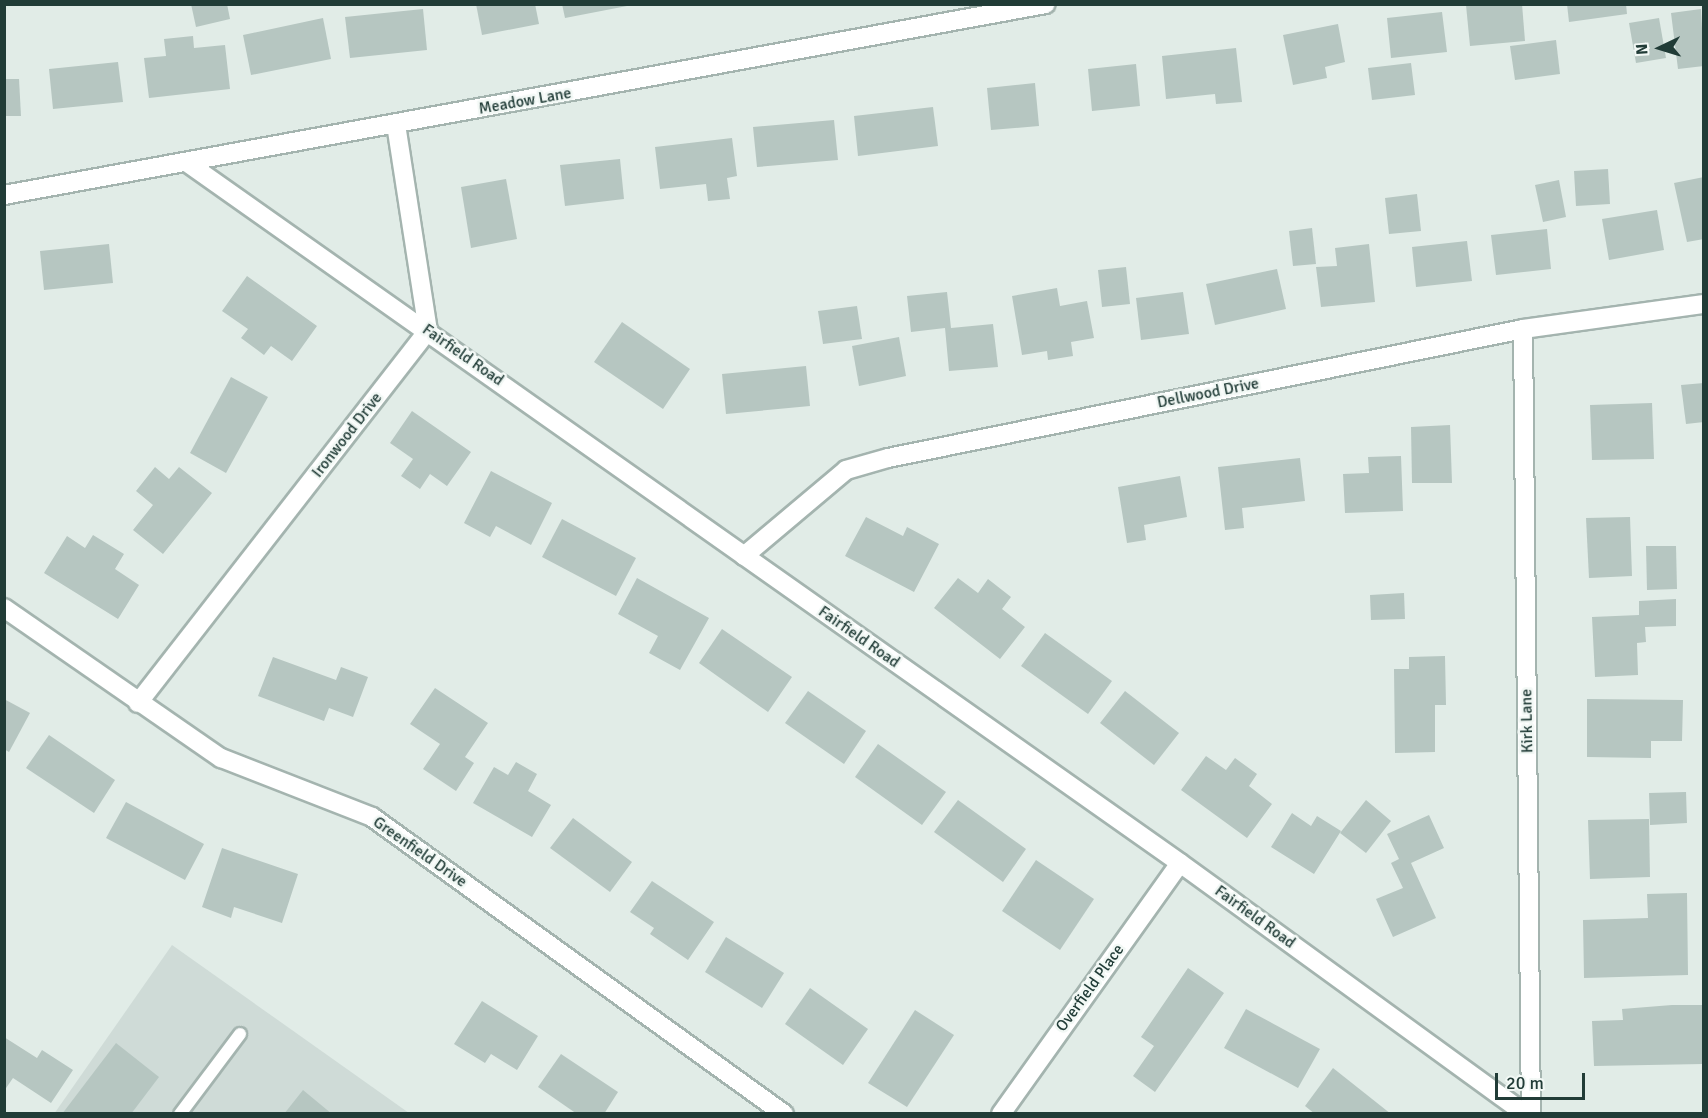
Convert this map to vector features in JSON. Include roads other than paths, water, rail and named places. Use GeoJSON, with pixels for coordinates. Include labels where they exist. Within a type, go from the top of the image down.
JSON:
{"type":"FeatureCollection","features":[{"type":"Feature","properties":{"kind":"street","name":"Meadow Lane"},"geometry":{"type":"LineString","coordinates":[[4,195],[189,164],[1046,4]]}},
{"type":"Feature","properties":{"kind":"street"},"geometry":{"type":"LineString","coordinates":[[396,124],[428,331]]}},
{"type":"Feature","properties":{"kind":"street","name":"Fairfield Road"},"geometry":{"type":"LineString","coordinates":[[189,164],[1180,862],[1525,1113]]}},
{"type":"Feature","properties":{"kind":"street","name":"Dellwood Drive"},"geometry":{"type":"LineString","coordinates":[[744,556],[846,470],[1524,329],[1704,304]]}},
{"type":"Feature","properties":{"kind":"street","name":"Kirk Lane"},"geometry":{"type":"LineString","coordinates":[[1524,329],[1531,1113]]}},
{"type":"Feature","properties":{"kind":"street","name":"Ironwood Drive"},"geometry":{"type":"LineString","coordinates":[[138,703],[428,331]]}},
{"type":"Feature","properties":{"kind":"street","name":"Greenfield Drive"},"geometry":{"type":"LineString","coordinates":[[4,608],[138,703],[221,758],[372,817],[784,1113]]}},
{"type":"Feature","properties":{"kind":"street","name":"Overfield Place"},"geometry":{"type":"LineString","coordinates":[[1001,1113],[1180,862]]}},
{"type":"Feature","properties":{"kind":"lane"},"geometry":{"type":"LineString","coordinates":[[180,1113],[240,1034]]}}]}
